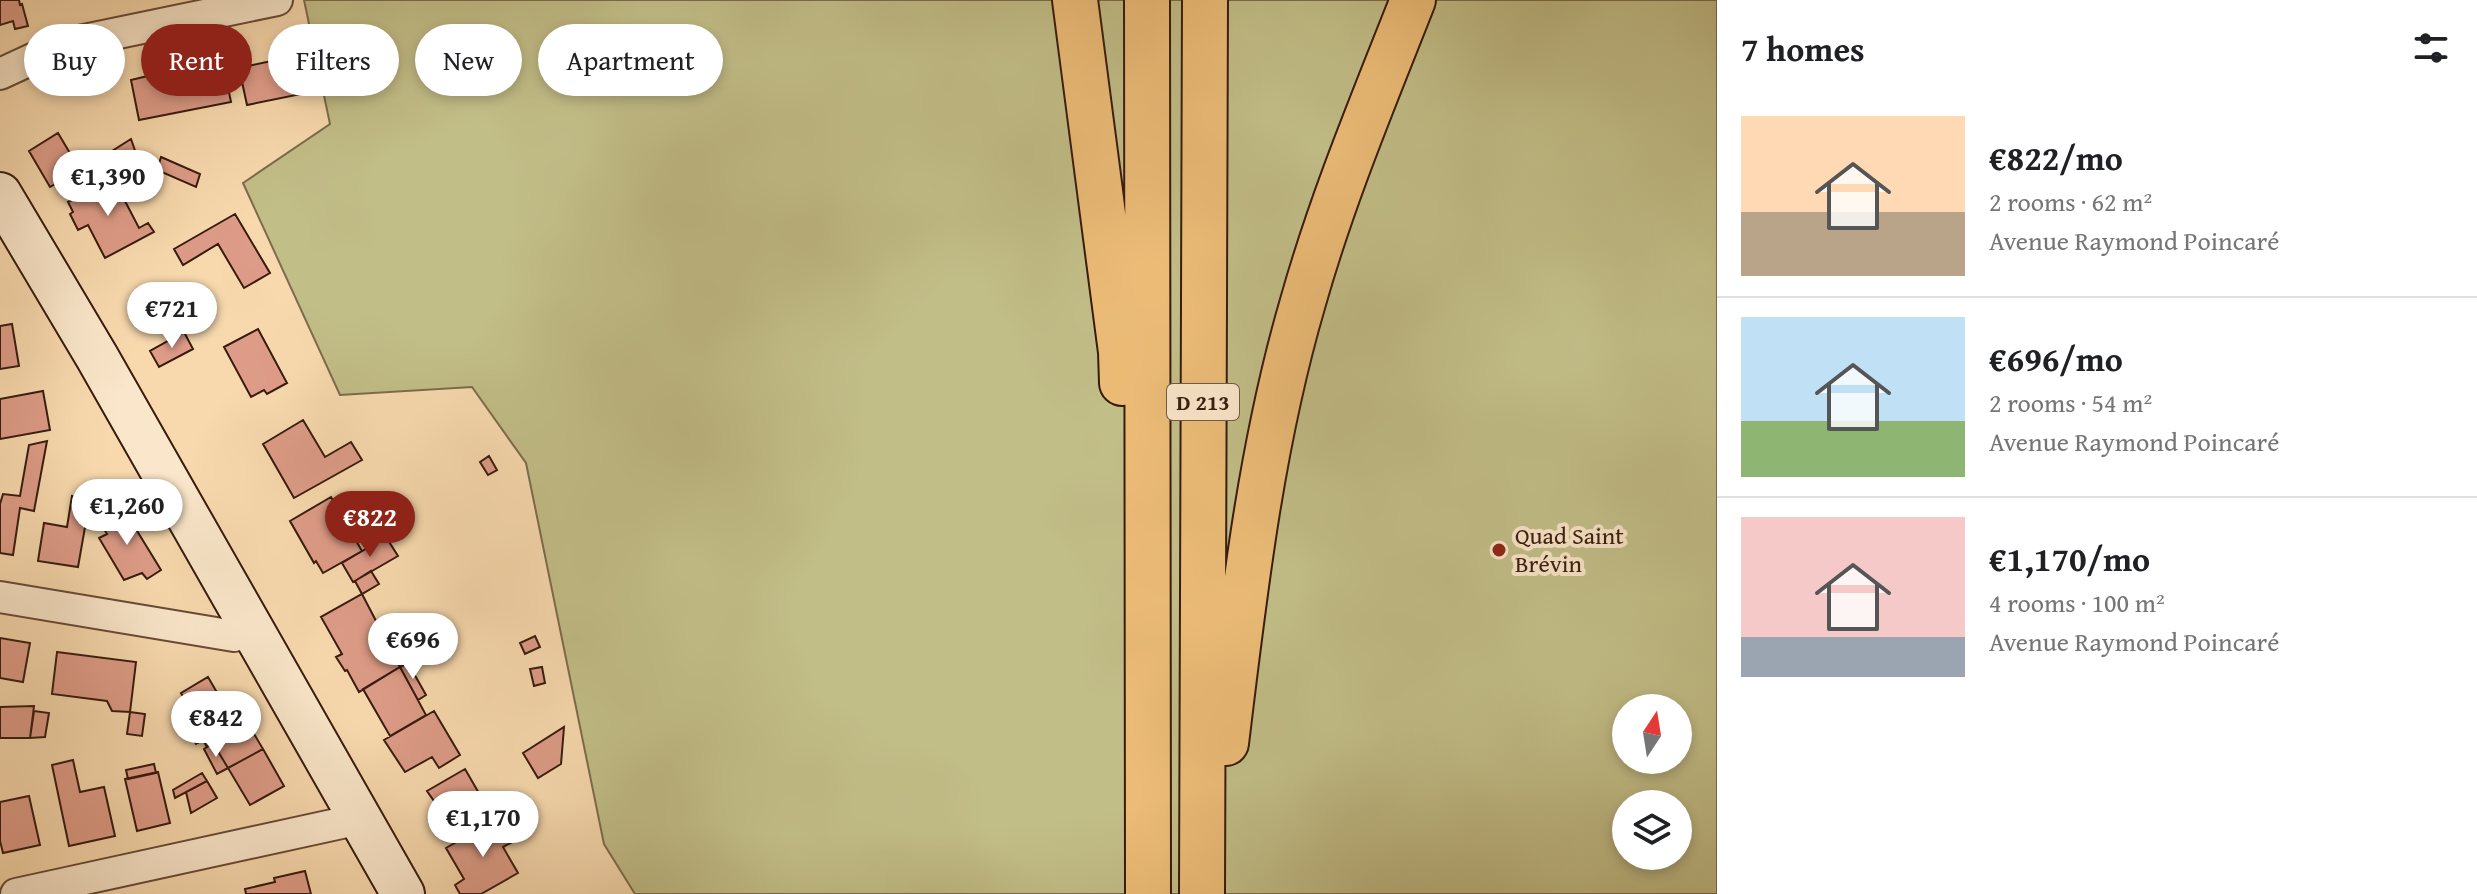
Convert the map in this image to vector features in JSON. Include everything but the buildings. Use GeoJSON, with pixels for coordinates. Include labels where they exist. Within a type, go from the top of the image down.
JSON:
{"type":"FeatureCollection","features":[{"type":"Feature","properties":{"kind":"highway"},"geometry":{"type":"LineString","coordinates":[[1075,0],[1121,352],[1123,457],[1148,511]]}},
{"type":"Feature","properties":{"kind":"highway","name":"D 213"},"geometry":{"type":"LineString","coordinates":[[1147,0],[1148,894]]}},
{"type":"Feature","properties":{"kind":"highway","name":"D 213"},"geometry":{"type":"LineString","coordinates":[[1202,894],[1205,0]]}},
{"type":"Feature","properties":{"kind":"highway"},"geometry":{"type":"LineString","coordinates":[[1203,804],[1224,765],[1249,566],[1272,432],[1303,301],[1354,152],[1413,0]]}},
{"type":"Feature","properties":{"kind":"street"},"geometry":{"type":"LineString","coordinates":[[0,74],[65,44],[277,0]]}},
{"type":"Feature","properties":{"kind":"street"},"geometry":{"type":"LineString","coordinates":[[0,194],[97,357],[403,894]]}},
{"type":"Feature","properties":{"kind":"street"},"geometry":{"type":"LineString","coordinates":[[0,597],[234,636],[252,632]]}},
{"type":"Feature","properties":{"kind":"street"},"geometry":{"type":"LineString","coordinates":[[16,894],[360,819]]}},
{"type":"Feature","properties":{"kind":"shaded area"},"geometry":{"type":"Polygon","coordinates":[[[304,0],[1717,0],[1717,894],[635,894],[604,844],[526,463],[472,387],[340,395],[243,183],[330,124],[324,96],[399,96],[399,24],[309,24],[304,0]]]}},
{"type":"Feature","properties":{"kind":"place","name":"Quad Saint Brévin"},"geometry":{"type":"Point","coordinates":[1499,550]}}]}
